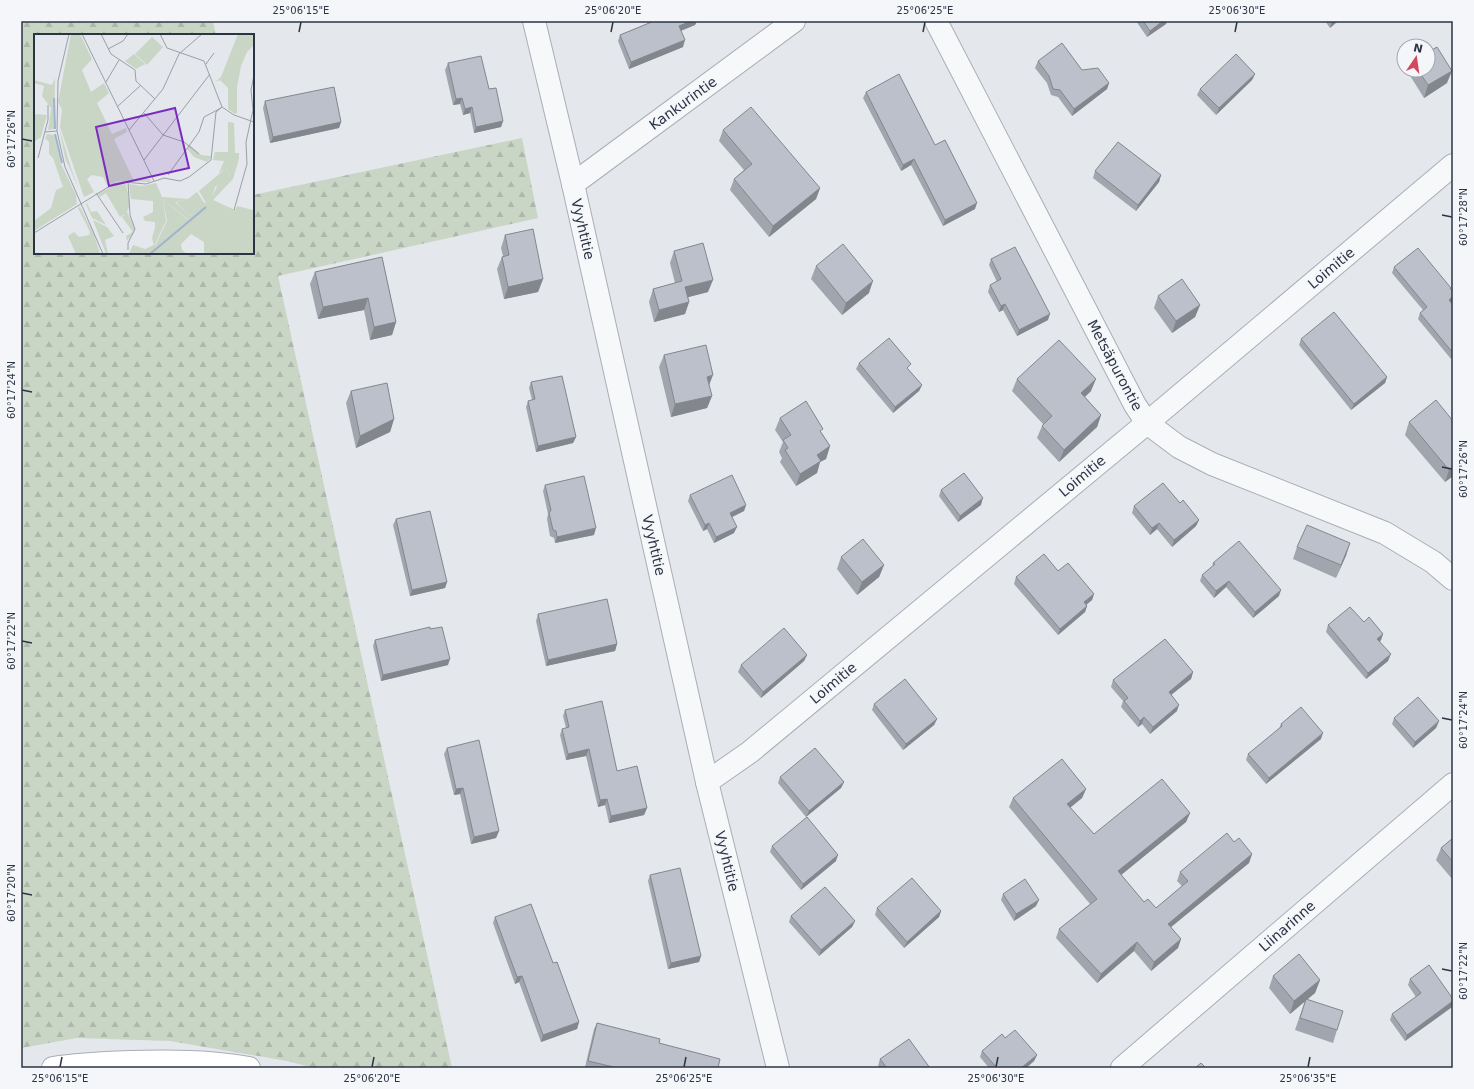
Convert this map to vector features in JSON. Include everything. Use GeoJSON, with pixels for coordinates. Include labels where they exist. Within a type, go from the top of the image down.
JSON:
{"type":"FeatureCollection","features":[{"type":"Feature","properties":{"kind":"street","name":"Vyyhtitie"},"geometry":{"type":"LineString","coordinates":[[534,21],[573,184],[708,782],[778,1068]]}},
{"type":"Feature","properties":{"kind":"street","name":"Kankurintie"},"geometry":{"type":"LineString","coordinates":[[573,184],[794,21]]}},
{"type":"Feature","properties":{"kind":"street","name":"Metsäpurontie"},"geometry":{"type":"LineString","coordinates":[[936,21],[1134,405],[1147,423],[1179,448],[1212,464],[1385,533],[1433,562],[1453,579]]}},
{"type":"Feature","properties":{"kind":"street","name":"Loimitie"},"geometry":{"type":"LineString","coordinates":[[708,782],[750,752],[1147,423],[1453,166]]}},
{"type":"Feature","properties":{"kind":"street","name":"Liinarinne"},"geometry":{"type":"LineString","coordinates":[[1122,1068],[1453,784]]}},
{"type":"Feature","properties":{"kind":"street"},"geometry":{"type":"LineString","coordinates":[[54,1068],[79,1064],[174,1061],[227,1064],[250,1068]]}},
{"type":"Feature","properties":{"kind":"green space"},"geometry":{"type":"Polygon","coordinates":[[[21,21],[213,21],[216,34],[34,34],[34,254],[254,254],[254,195],[522,138],[538,218],[278,276],[452,1068],[314,1068],[287,1061],[170,1041],[77,1038],[21,1048],[21,21]]]}},
{"type":"Feature","properties":{"kind":"building"},"geometry":{"type":"Polygon","coordinates":[[[654,21],[691,21],[679,26],[685,40],[631,62],[620,35],[654,21]]]}},
{"type":"Feature","properties":{"kind":"building"},"geometry":{"type":"Polygon","coordinates":[[[1143,21],[1163,21],[1150,31],[1143,21]]]}},
{"type":"Feature","properties":{"kind":"building"},"geometry":{"type":"Polygon","coordinates":[[[1062,43],[1082,70],[1098,68],[1109,83],[1074,109],[1060,90],[1053,89],[1049,76],[1038,61],[1062,43]]]}},
{"type":"Feature","properties":{"kind":"building"},"geometry":{"type":"Polygon","coordinates":[[[1436,48],[1452,71],[1428,85],[1423,78],[1436,78],[1436,48]]]}},
{"type":"Feature","properties":{"kind":"building"},"geometry":{"type":"Polygon","coordinates":[[[1236,54],[1255,74],[1219,108],[1200,89],[1236,54]]]}},
{"type":"Feature","properties":{"kind":"building"},"geometry":{"type":"Polygon","coordinates":[[[481,56],[489,89],[496,88],[503,121],[476,127],[472,107],[465,109],[462,98],[456,99],[448,63],[481,56]]]}},
{"type":"Feature","properties":{"kind":"building"},"geometry":{"type":"Polygon","coordinates":[[[899,74],[935,145],[945,140],[977,203],[945,220],[914,159],[903,165],[866,92],[899,74]]]}},
{"type":"Feature","properties":{"kind":"building"},"geometry":{"type":"Polygon","coordinates":[[[334,87],[341,122],[273,137],[265,101],[334,87]]]}},
{"type":"Feature","properties":{"kind":"building"},"geometry":{"type":"Polygon","coordinates":[[[751,107],[820,188],[773,226],[734,179],[752,164],[723,130],[751,107]]]}},
{"type":"Feature","properties":{"kind":"building"},"geometry":{"type":"Polygon","coordinates":[[[1118,142],[1161,175],[1138,205],[1095,171],[1118,142]]]}},
{"type":"Feature","properties":{"kind":"building"},"geometry":{"type":"Polygon","coordinates":[[[533,229],[543,279],[508,287],[502,257],[509,255],[505,235],[533,229]]]}},
{"type":"Feature","properties":{"kind":"building"},"geometry":{"type":"Polygon","coordinates":[[[703,243],[713,280],[685,287],[689,302],[659,310],[653,289],[682,281],[674,251],[703,243]]]}},
{"type":"Feature","properties":{"kind":"building"},"geometry":{"type":"Polygon","coordinates":[[[843,244],[873,281],[846,303],[816,266],[843,244]]]}},
{"type":"Feature","properties":{"kind":"building"},"geometry":{"type":"Polygon","coordinates":[[[1015,247],[1050,314],[1019,330],[1005,304],[1001,306],[990,285],[1001,279],[991,259],[1015,247]]]}},
{"type":"Feature","properties":{"kind":"building"},"geometry":{"type":"Polygon","coordinates":[[[1418,248],[1453,292],[1453,296],[1449,300],[1453,305],[1453,353],[1420,313],[1427,307],[1394,267],[1418,248]]]}},
{"type":"Feature","properties":{"kind":"building"},"geometry":{"type":"Polygon","coordinates":[[[382,257],[396,322],[374,327],[368,298],[323,307],[315,272],[382,257]]]}},
{"type":"Feature","properties":{"kind":"building"},"geometry":{"type":"Polygon","coordinates":[[[1182,279],[1200,305],[1176,321],[1158,296],[1182,279]]]}},
{"type":"Feature","properties":{"kind":"building"},"geometry":{"type":"Polygon","coordinates":[[[1334,312],[1387,377],[1354,404],[1301,339],[1334,312]]]}},
{"type":"Feature","properties":{"kind":"building"},"geometry":{"type":"Polygon","coordinates":[[[889,338],[911,364],[907,368],[922,385],[895,407],[859,363],[889,338]]]}},
{"type":"Feature","properties":{"kind":"building"},"geometry":{"type":"Polygon","coordinates":[[[1059,340],[1096,379],[1081,393],[1101,415],[1064,450],[1042,426],[1052,416],[1017,379],[1059,340]]]}},
{"type":"Feature","properties":{"kind":"building"},"geometry":{"type":"Polygon","coordinates":[[[706,345],[713,375],[707,377],[712,396],[675,404],[664,355],[706,345]]]}},
{"type":"Feature","properties":{"kind":"building"},"geometry":{"type":"Polygon","coordinates":[[[562,376],[576,437],[538,446],[528,401],[535,399],[531,382],[562,376]]]}},
{"type":"Feature","properties":{"kind":"building"},"geometry":{"type":"Polygon","coordinates":[[[387,383],[394,419],[360,436],[351,391],[387,383]]]}},
{"type":"Feature","properties":{"kind":"building"},"geometry":{"type":"Polygon","coordinates":[[[1436,400],[1453,421],[1453,467],[1449,470],[1409,422],[1436,400]]]}},
{"type":"Feature","properties":{"kind":"building"},"geometry":{"type":"Polygon","coordinates":[[[806,401],[823,429],[820,431],[830,446],[817,455],[821,461],[800,474],[785,450],[788,448],[783,440],[791,435],[780,418],[806,401]]]}},
{"type":"Feature","properties":{"kind":"building"},"geometry":{"type":"Polygon","coordinates":[[[964,473],[983,498],[960,516],[941,490],[964,473]]]}},
{"type":"Feature","properties":{"kind":"building"},"geometry":{"type":"Polygon","coordinates":[[[732,475],[746,505],[730,513],[737,527],[716,537],[709,523],[705,525],[690,495],[732,475]]]}},
{"type":"Feature","properties":{"kind":"building"},"geometry":{"type":"Polygon","coordinates":[[[584,476],[596,528],[557,537],[556,531],[553,530],[549,513],[551,510],[545,485],[584,476]]]}},
{"type":"Feature","properties":{"kind":"building"},"geometry":{"type":"Polygon","coordinates":[[[1163,483],[1180,503],[1183,500],[1199,520],[1174,540],[1159,523],[1152,528],[1134,506],[1163,483]]]}},
{"type":"Feature","properties":{"kind":"building"},"geometry":{"type":"Polygon","coordinates":[[[430,511],[447,582],[412,590],[396,519],[430,511]]]}},
{"type":"Feature","properties":{"kind":"building"},"geometry":{"type":"Polygon","coordinates":[[[1307,525],[1350,543],[1341,565],[1297,547],[1307,525]]]}},
{"type":"Feature","properties":{"kind":"building"},"geometry":{"type":"Polygon","coordinates":[[[863,539],[884,565],[862,582],[841,557],[863,539]]]}},
{"type":"Feature","properties":{"kind":"building"},"geometry":{"type":"Polygon","coordinates":[[[1239,541],[1281,590],[1255,612],[1229,581],[1216,591],[1202,575],[1215,564],[1213,563],[1239,541]]]}},
{"type":"Feature","properties":{"kind":"building"},"geometry":{"type":"Polygon","coordinates":[[[1044,554],[1058,571],[1068,563],[1094,594],[1084,602],[1087,606],[1060,629],[1016,577],[1044,554]]]}},
{"type":"Feature","properties":{"kind":"building"},"geometry":{"type":"Polygon","coordinates":[[[607,599],[617,644],[548,660],[538,614],[607,599]]]}},
{"type":"Feature","properties":{"kind":"building"},"geometry":{"type":"Polygon","coordinates":[[[1350,607],[1364,622],[1369,617],[1383,634],[1377,639],[1391,654],[1368,673],[1328,625],[1350,607]]]}},
{"type":"Feature","properties":{"kind":"building"},"geometry":{"type":"Polygon","coordinates":[[[430,627],[430,629],[442,627],[450,659],[383,675],[375,640],[430,627]]]}},
{"type":"Feature","properties":{"kind":"building"},"geometry":{"type":"Polygon","coordinates":[[[784,628],[807,655],[763,692],[741,665],[784,628]]]}},
{"type":"Feature","properties":{"kind":"building"},"geometry":{"type":"Polygon","coordinates":[[[1165,639],[1193,672],[1169,692],[1179,705],[1153,727],[1144,717],[1140,721],[1124,701],[1128,698],[1113,680],[1165,639]]]}},
{"type":"Feature","properties":{"kind":"building"},"geometry":{"type":"Polygon","coordinates":[[[905,679],[937,719],[906,744],[874,704],[905,679]]]}},
{"type":"Feature","properties":{"kind":"building"},"geometry":{"type":"Polygon","coordinates":[[[1418,697],[1439,721],[1415,742],[1394,718],[1418,697]]]}},
{"type":"Feature","properties":{"kind":"building"},"geometry":{"type":"Polygon","coordinates":[[[602,701],[617,771],[637,766],[647,808],[611,816],[607,799],[600,800],[589,749],[568,754],[562,729],[569,727],[565,710],[602,701]]]}},
{"type":"Feature","properties":{"kind":"building"},"geometry":{"type":"Polygon","coordinates":[[[1301,707],[1323,733],[1269,778],[1248,754],[1282,726],[1281,724],[1301,707]]]}},
{"type":"Feature","properties":{"kind":"building"},"geometry":{"type":"Polygon","coordinates":[[[479,740],[499,831],[474,837],[463,788],[456,789],[447,748],[479,740]]]}},
{"type":"Feature","properties":{"kind":"building"},"geometry":{"type":"Polygon","coordinates":[[[815,748],[844,782],[809,811],[780,777],[815,748]]]}},
{"type":"Feature","properties":{"kind":"building"},"geometry":{"type":"Polygon","coordinates":[[[1062,759],[1086,789],[1067,804],[1094,834],[1162,779],[1190,813],[1118,871],[1144,902],[1148,899],[1156,908],[1188,881],[1180,872],[1227,833],[1234,842],[1239,838],[1252,854],[1168,924],[1181,939],[1154,962],[1137,942],[1101,974],[1059,929],[1097,899],[1013,798],[1062,759]]]}},
{"type":"Feature","properties":{"kind":"building"},"geometry":{"type":"Polygon","coordinates":[[[807,817],[838,855],[803,884],[772,846],[807,817]]]}},
{"type":"Feature","properties":{"kind":"building"},"geometry":{"type":"Polygon","coordinates":[[[1453,838],[1453,862],[1441,848],[1453,838]]]}},
{"type":"Feature","properties":{"kind":"building"},"geometry":{"type":"Polygon","coordinates":[[[680,868],[701,956],[671,963],[650,875],[680,868]]]}},
{"type":"Feature","properties":{"kind":"building"},"geometry":{"type":"Polygon","coordinates":[[[912,878],[941,911],[907,942],[877,908],[912,878]]]}},
{"type":"Feature","properties":{"kind":"building"},"geometry":{"type":"Polygon","coordinates":[[[1025,879],[1039,900],[1016,914],[1003,894],[1025,879]]]}},
{"type":"Feature","properties":{"kind":"building"},"geometry":{"type":"Polygon","coordinates":[[[825,887],[855,921],[821,950],[791,916],[825,887]]]}},
{"type":"Feature","properties":{"kind":"building"},"geometry":{"type":"Polygon","coordinates":[[[531,904],[553,963],[557,962],[579,1022],[543,1035],[522,976],[517,977],[495,917],[531,904]]]}},
{"type":"Feature","properties":{"kind":"building"},"geometry":{"type":"Polygon","coordinates":[[[1299,954],[1320,980],[1294,1001],[1273,976],[1299,954]]]}},
{"type":"Feature","properties":{"kind":"building"},"geometry":{"type":"Polygon","coordinates":[[[1429,965],[1453,1001],[1407,1035],[1392,1014],[1421,993],[1410,979],[1429,965]]]}},
{"type":"Feature","properties":{"kind":"building"},"geometry":{"type":"Polygon","coordinates":[[[1306,999],[1343,1011],[1337,1030],[1300,1018],[1306,999]]]}},
{"type":"Feature","properties":{"kind":"building"},"geometry":{"type":"Polygon","coordinates":[[[597,1023],[660,1039],[659,1043],[720,1059],[718,1068],[618,1068],[588,1061],[597,1023]]]}},
{"type":"Feature","properties":{"kind":"building"},"geometry":{"type":"Polygon","coordinates":[[[1015,1030],[1037,1055],[1021,1068],[997,1068],[982,1051],[1002,1034],[1005,1038],[1015,1030]]]}},
{"type":"Feature","properties":{"kind":"building"},"geometry":{"type":"Polygon","coordinates":[[[909,1039],[930,1068],[887,1068],[880,1059],[909,1039]]]}},
{"type":"Feature","properties":{"kind":"building"},"geometry":{"type":"Polygon","coordinates":[[[1201,1063],[1206,1068],[1195,1068],[1201,1063]]]}}]}
